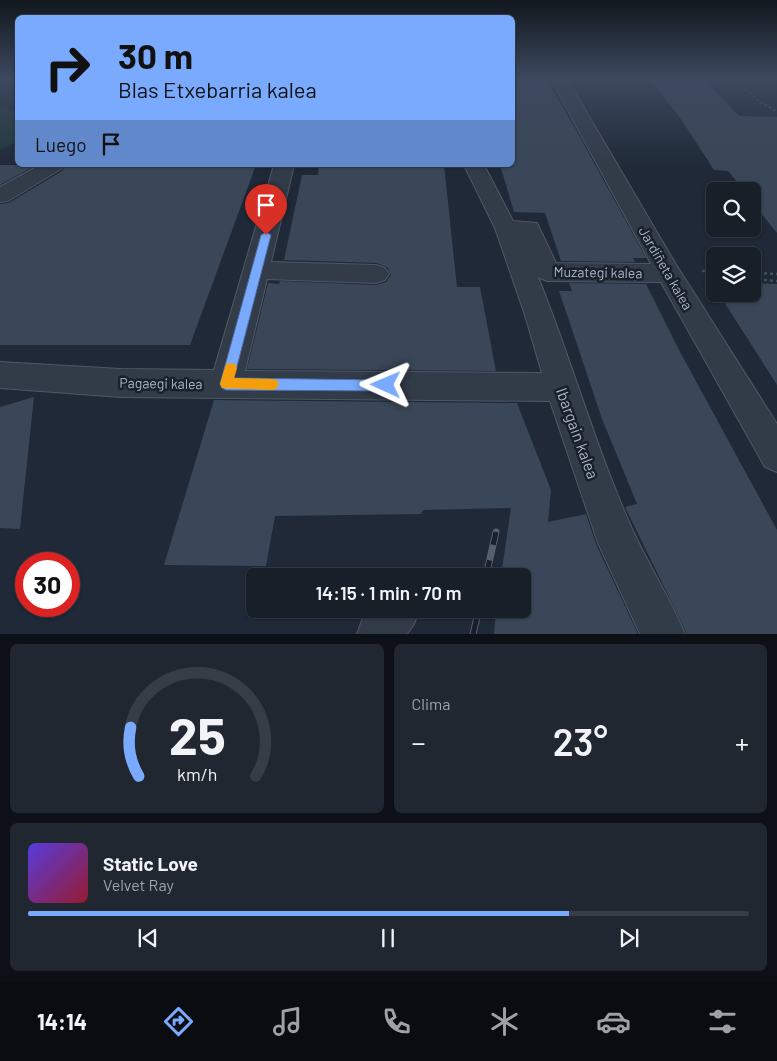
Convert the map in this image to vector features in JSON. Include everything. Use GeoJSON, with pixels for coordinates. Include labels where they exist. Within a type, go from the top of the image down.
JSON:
{"type":"FeatureCollection","features":[{"type":"Feature","properties":{"kind":"street","name":"Jardiñeta kalea"},"geometry":{"type":"LineString","coordinates":[[576,109],[669,273],[777,455]]}},
{"type":"Feature","properties":{"kind":"street"},"geometry":{"type":"LineString","coordinates":[[0,196],[51,167]]}},
{"type":"Feature","properties":{"kind":"street"},"geometry":{"type":"LineString","coordinates":[[226,384],[283,167]]}},
{"type":"Feature","properties":{"kind":"street"},"geometry":{"type":"LineString","coordinates":[[475,167],[506,228]]}},
{"type":"Feature","properties":{"kind":"street","name":"Muzategi kalea"},"geometry":{"type":"LineString","coordinates":[[506,228],[529,228],[547,272],[669,273]]}},
{"type":"Feature","properties":{"kind":"street","name":"Ibargain kalea"},"geometry":{"type":"LineString","coordinates":[[506,228],[538,312],[562,387],[618,543],[663,634]]}},
{"type":"Feature","properties":{"kind":"street"},"geometry":{"type":"LineString","coordinates":[[257,270],[376,274]]}},
{"type":"Feature","properties":{"kind":"street","name":"Pagaegi kalea"},"geometry":{"type":"LineString","coordinates":[[0,375],[121,383],[562,387]]}},
{"type":"Feature","properties":{"kind":"street"},"geometry":{"type":"LineString","coordinates":[[380,634],[392,618]]}},
{"type":"Feature","properties":{"kind":"path"},"geometry":{"type":"LineString","coordinates":[[761,273],[777,274]]}},
{"type":"Feature","properties":{"kind":"path"},"geometry":{"type":"LineString","coordinates":[[761,280],[777,281]]}},
{"type":"Feature","properties":{"kind":"green space"},"geometry":{"type":"Polygon","coordinates":[[[0,109],[8,109],[15,111],[15,142],[0,150],[0,109]]]}},
{"type":"Feature","properties":{"kind":"building"},"geometry":{"type":"Polygon","coordinates":[[[515,109],[564,109],[646,258],[633,258],[635,262],[561,261],[545,213],[514,212],[501,167],[515,167],[515,109]]]}},
{"type":"Feature","properties":{"kind":"building"},"geometry":{"type":"Polygon","coordinates":[[[673,109],[732,109],[739,116],[777,117],[777,233],[761,213],[761,182],[737,182],[728,171],[714,170],[673,109]]]}},
{"type":"Feature","properties":{"kind":"building"},"geometry":{"type":"Polygon","coordinates":[[[0,165],[32,167],[0,185],[0,165]]]}},
{"type":"Feature","properties":{"kind":"building"},"geometry":{"type":"Polygon","coordinates":[[[65,167],[255,167],[190,345],[0,345],[0,204],[9,203],[62,171],[65,167]]]}},
{"type":"Feature","properties":{"kind":"building"},"geometry":{"type":"Polygon","coordinates":[[[319,167],[444,167],[457,287],[480,287],[496,371],[247,369],[268,283],[279,284],[280,281],[376,285],[386,282],[391,275],[387,267],[376,263],[284,260],[302,175],[318,175],[319,167]]]}},
{"type":"Feature","properties":{"kind":"building"},"geometry":{"type":"Polygon","coordinates":[[[569,283],[646,284],[679,350],[777,530],[777,634],[687,634],[625,507],[637,504],[602,419],[559,291],[572,291],[569,283]]]}},
{"type":"Feature","properties":{"kind":"building"},"geometry":{"type":"Polygon","coordinates":[[[761,283],[777,284],[777,385],[724,302],[761,302],[761,283]]]}},
{"type":"Feature","properties":{"kind":"building"},"geometry":{"type":"Polygon","coordinates":[[[34,397],[20,529],[0,528],[0,407],[34,397]]]}},
{"type":"Feature","properties":{"kind":"building"},"geometry":{"type":"Polygon","coordinates":[[[214,400],[517,403],[551,490],[548,522],[586,514],[596,544],[638,634],[494,634],[495,618],[531,618],[531,568],[502,568],[511,508],[423,510],[421,514],[275,516],[266,566],[164,565],[214,400]]]}},
{"type":"Feature","properties":{"kind":"railway"},"geometry":{"type":"LineString","coordinates":[[488,568],[496,532]]}},
{"type":"Feature","properties":{"kind":"railway"},"geometry":{"type":"LineString","coordinates":[[473,634],[477,618]]}},
{"type":"Feature","properties":{"kind":"slow traffic"},"geometry":{"type":"LineString","coordinates":[[231,368],[226,384],[273,384]]}},
{"type":"Feature","properties":{"kind":"route"},"geometry":{"type":"LineString","coordinates":[[266,235],[226,384],[386,385]]}}]}
